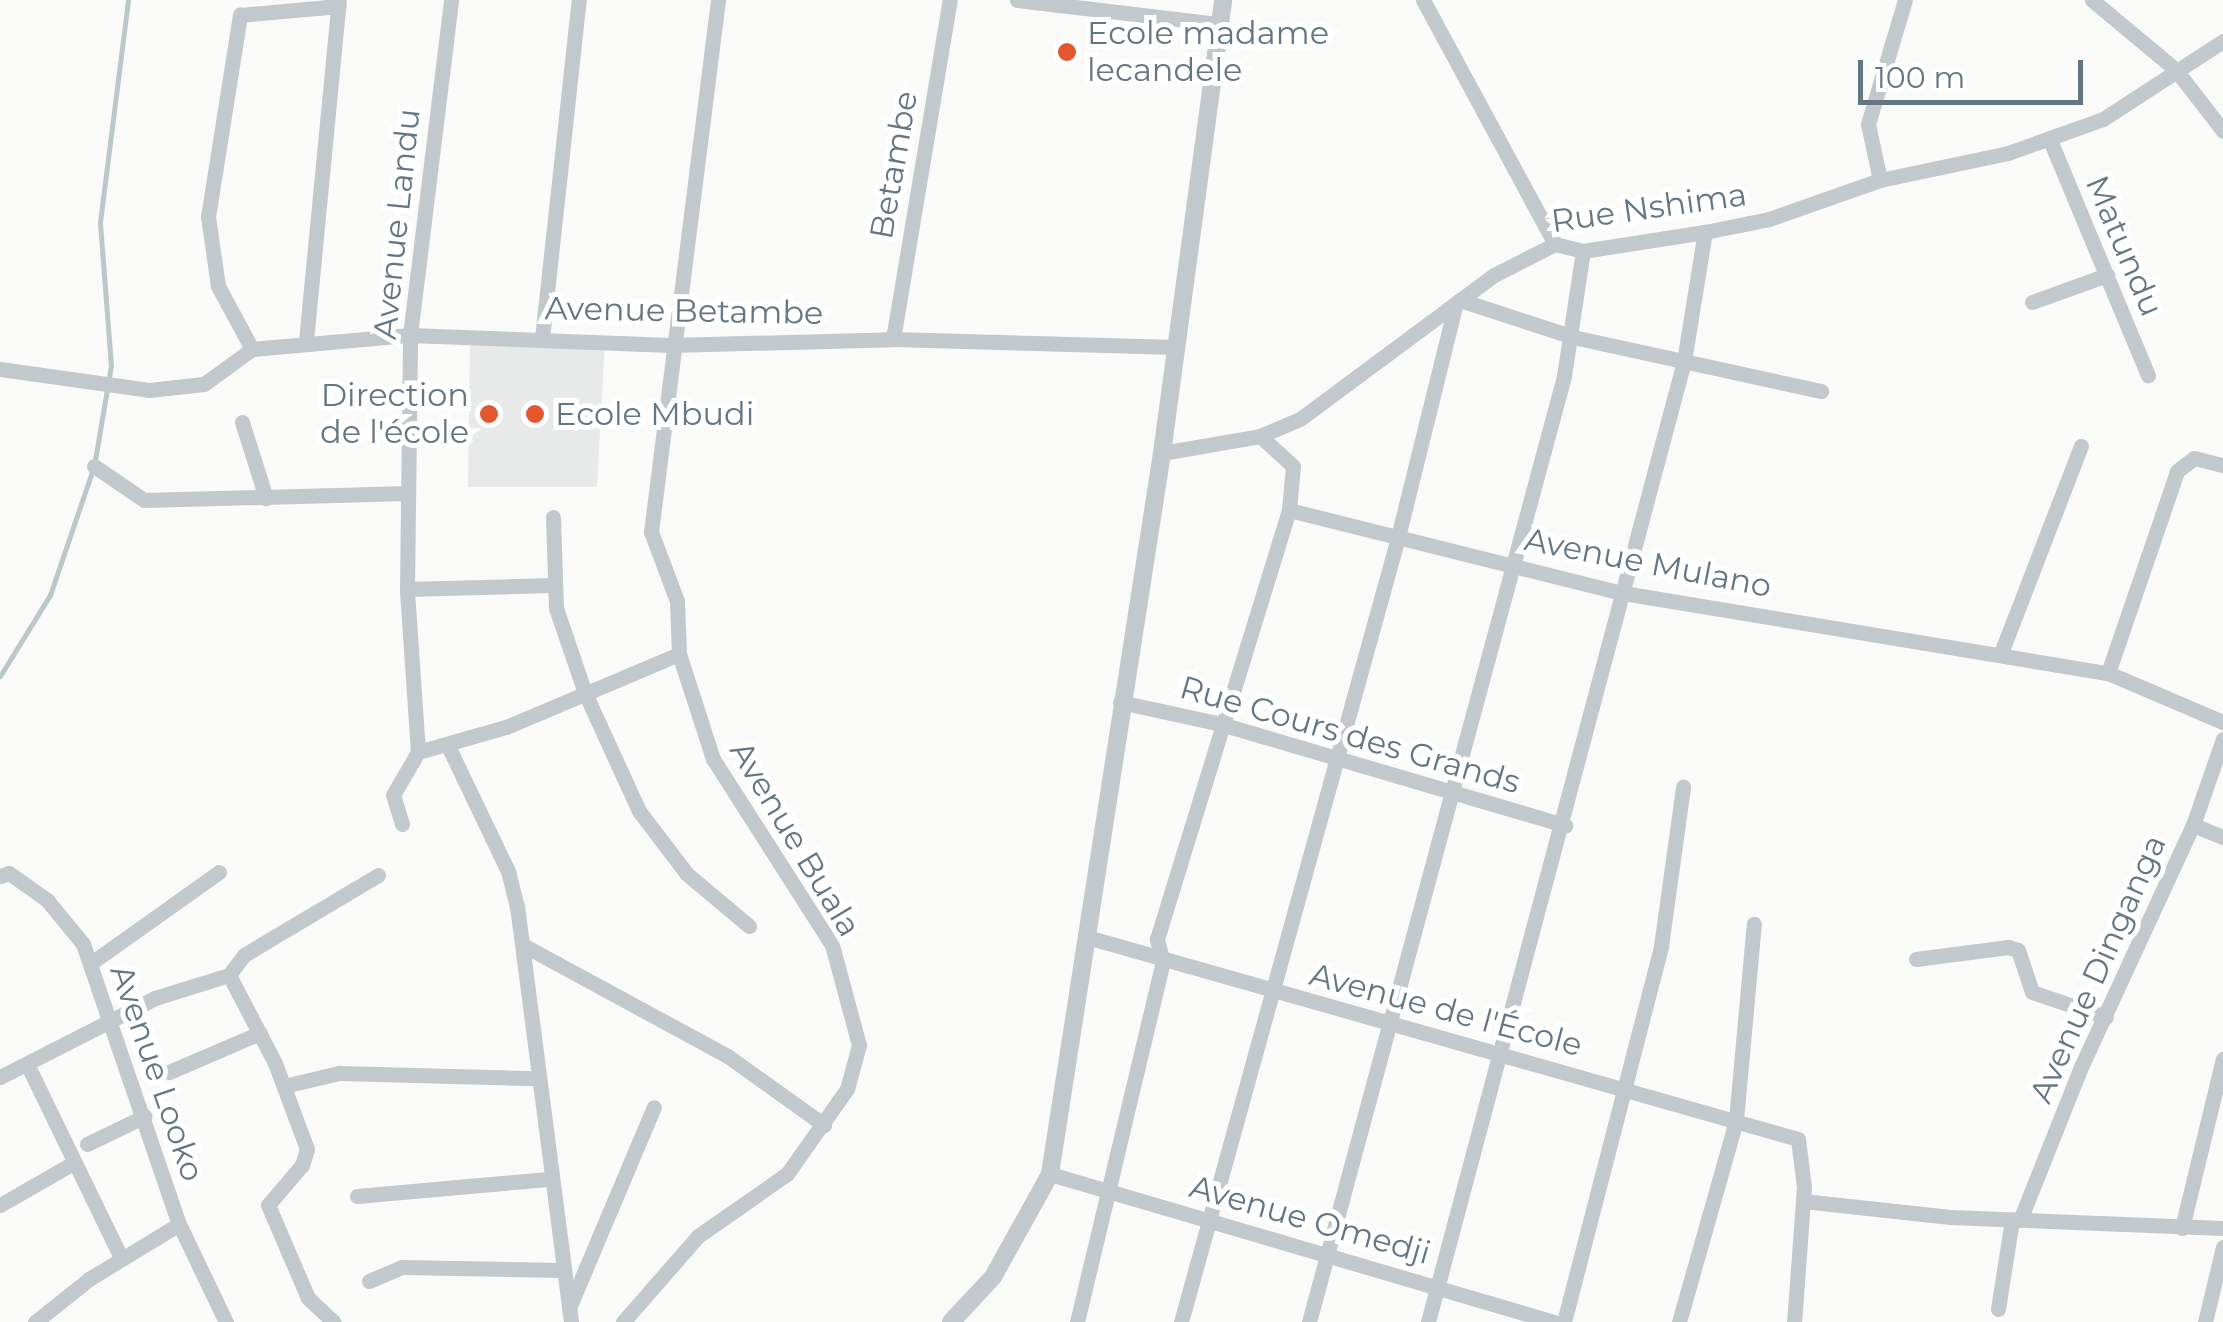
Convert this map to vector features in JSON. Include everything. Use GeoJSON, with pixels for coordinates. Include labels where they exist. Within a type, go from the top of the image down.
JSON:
{"type":"FeatureCollection","features":[{"type":"Feature","properties":{"kind":"street","name":"Avenue Landu"},"geometry":{"type":"LineString","coordinates":[[418,752],[407,589],[410,336],[451,0]]}},
{"type":"Feature","properties":{"kind":"street"},"geometry":{"type":"LineString","coordinates":[[542,338],[580,0]]}},
{"type":"Feature","properties":{"kind":"street","name":"Avenue Buala"},"geometry":{"type":"LineString","coordinates":[[623,1322],[698,1236],[787,1174],[847,1089],[859,1045],[832,945],[712,759],[678,654],[682,622],[651,532],[670,346],[718,0]]}},
{"type":"Feature","properties":{"kind":"street","name":"Betambe"},"geometry":{"type":"LineString","coordinates":[[893,339],[950,0]]}},
{"type":"Feature","properties":{"kind":"street"},"geometry":{"type":"LineString","coordinates":[[1017,0],[1218,24]]}},
{"type":"Feature","properties":{"kind":"street"},"geometry":{"type":"LineString","coordinates":[[951,1322],[994,1277],[1050,1174],[1120,702],[1162,454],[1223,0]]}},
{"type":"Feature","properties":{"kind":"street"},"geometry":{"type":"LineString","coordinates":[[1422,0],[1555,244]]}},
{"type":"Feature","properties":{"kind":"street"},"geometry":{"type":"LineString","coordinates":[[1880,180],[1868,124],[1905,0]]}},
{"type":"Feature","properties":{"kind":"street"},"geometry":{"type":"LineString","coordinates":[[2092,0],[2176,70],[2223,130]]}},
{"type":"Feature","properties":{"kind":"street"},"geometry":{"type":"LineString","coordinates":[[252,349],[218,286],[208,217],[240,14],[339,3],[306,341]]}},
{"type":"Feature","properties":{"kind":"street","name":"Rue Nshima"},"geometry":{"type":"LineString","coordinates":[[1162,454],[1260,436],[1300,419],[1458,301],[1555,244],[1583,251],[1705,232],[1769,218],[1880,180],[2050,140],[2103,119],[2223,41]]}},
{"type":"Feature","properties":{"kind":"street","name":"Matundu"},"geometry":{"type":"LineString","coordinates":[[2050,140],[2148,375]]}},
{"type":"Feature","properties":{"kind":"street"},"geometry":{"type":"LineString","coordinates":[[1428,1322],[1564,825],[1684,362],[1705,232]]}},
{"type":"Feature","properties":{"kind":"street"},"geometry":{"type":"LineString","coordinates":[[1310,1322],[1516,566],[1573,337],[1583,251]]}},
{"type":"Feature","properties":{"kind":"street"},"geometry":{"type":"LineString","coordinates":[[2032,302],[2107,275]]}},
{"type":"Feature","properties":{"kind":"street"},"geometry":{"type":"LineString","coordinates":[[1181,1322],[1398,541],[1458,301],[1573,337],[1822,391]]}},
{"type":"Feature","properties":{"kind":"street","name":"Avenue Betambe"},"geometry":{"type":"LineString","coordinates":[[0,369],[149,390],[204,384],[252,349],[306,341],[410,336],[542,338],[670,346],[893,339],[1176,347]]}},
{"type":"Feature","properties":{"kind":"street"},"geometry":{"type":"LineString","coordinates":[[242,422],[266,498]]}},
{"type":"Feature","properties":{"kind":"street"},"geometry":{"type":"LineString","coordinates":[[1077,1322],[1163,962],[1157,939],[1220,724],[1289,510],[1294,466],[1260,436]]}},
{"type":"Feature","properties":{"kind":"street"},"geometry":{"type":"LineString","coordinates":[[2001,653],[2080,446]]}},
{"type":"Feature","properties":{"kind":"street"},"geometry":{"type":"LineString","coordinates":[[2108,674],[2177,471],[2194,458],[2223,465]]}},
{"type":"Feature","properties":{"kind":"street"},"geometry":{"type":"LineString","coordinates":[[94,466],[144,500],[408,493]]}},
{"type":"Feature","properties":{"kind":"street","name":"Avenue Mulano"},"geometry":{"type":"LineString","coordinates":[[1289,510],[1398,541],[1623,593],[2001,653],[2108,674],[2223,722]]}},
{"type":"Feature","properties":{"kind":"street"},"geometry":{"type":"LineString","coordinates":[[552,517],[553,585],[585,693],[660,844],[749,926]]}},
{"type":"Feature","properties":{"kind":"street"},"geometry":{"type":"LineString","coordinates":[[407,589],[553,585]]}},
{"type":"Feature","properties":{"kind":"street"},"geometry":{"type":"LineString","coordinates":[[402,824],[393,795],[418,752],[448,748],[678,654]]}},
{"type":"Feature","properties":{"kind":"street","name":"Rue Cours des Grands"},"geometry":{"type":"LineString","coordinates":[[1120,702],[1220,724],[1336,762],[1564,825]]}},
{"type":"Feature","properties":{"kind":"street","name":"Avenue Dinganga"},"geometry":{"type":"LineString","coordinates":[[1998,1310],[2016,1220],[2193,825],[2223,739]]}},
{"type":"Feature","properties":{"kind":"street"},"geometry":{"type":"LineString","coordinates":[[448,748],[508,872],[523,945],[535,1078],[570,1315]]}},
{"type":"Feature","properties":{"kind":"street"},"geometry":{"type":"LineString","coordinates":[[1564,1322],[1629,1088],[1661,946],[1683,787]]}},
{"type":"Feature","properties":{"kind":"street"},"geometry":{"type":"LineString","coordinates":[[2193,825],[2223,837]]}},
{"type":"Feature","properties":{"kind":"street"},"geometry":{"type":"LineString","coordinates":[[91,963],[220,872]]}},
{"type":"Feature","properties":{"kind":"street"},"geometry":{"type":"LineString","coordinates":[[0,1077],[110,1026],[156,998],[229,974],[244,955],[378,875]]}},
{"type":"Feature","properties":{"kind":"street","name":"Avenue Looko"},"geometry":{"type":"LineString","coordinates":[[0,876],[19,879],[46,900],[91,963],[179,1224],[226,1322]]}},
{"type":"Feature","properties":{"kind":"street"},"geometry":{"type":"LineString","coordinates":[[1679,1322],[1736,1120],[1754,924]]}},
{"type":"Feature","properties":{"kind":"street","name":"Avenue de l'École"},"geometry":{"type":"LineString","coordinates":[[1087,937],[1272,993],[1501,1050],[1792,1136],[1803,1148],[1803,1200]]}},
{"type":"Feature","properties":{"kind":"street"},"geometry":{"type":"LineString","coordinates":[[523,945],[729,1057],[824,1125]]}},
{"type":"Feature","properties":{"kind":"street"},"geometry":{"type":"LineString","coordinates":[[1916,960],[2018,950],[2032,992],[2106,1017]]}},
{"type":"Feature","properties":{"kind":"street"},"geometry":{"type":"LineString","coordinates":[[229,974],[284,1086],[307,1150],[302,1166],[268,1206],[308,1298],[334,1322]]}},
{"type":"Feature","properties":{"kind":"street"},"geometry":{"type":"LineString","coordinates":[[169,1072],[260,1033]]}},
{"type":"Feature","properties":{"kind":"street"},"geometry":{"type":"LineString","coordinates":[[2182,1228],[2223,1059]]}},
{"type":"Feature","properties":{"kind":"street"},"geometry":{"type":"LineString","coordinates":[[27,1064],[120,1258]]}},
{"type":"Feature","properties":{"kind":"street"},"geometry":{"type":"LineString","coordinates":[[284,1086],[338,1073],[535,1078]]}},
{"type":"Feature","properties":{"kind":"street"},"geometry":{"type":"LineString","coordinates":[[570,1315],[654,1108]]}},
{"type":"Feature","properties":{"kind":"street"},"geometry":{"type":"LineString","coordinates":[[87,1144],[145,1116]]}},
{"type":"Feature","properties":{"kind":"street"},"geometry":{"type":"LineString","coordinates":[[0,1206],[73,1163]]}},
{"type":"Feature","properties":{"kind":"street","name":"Avenue Omedji"},"geometry":{"type":"LineString","coordinates":[[1050,1174],[1554,1322]]}},
{"type":"Feature","properties":{"kind":"street"},"geometry":{"type":"LineString","coordinates":[[357,1196],[548,1179]]}},
{"type":"Feature","properties":{"kind":"street"},"geometry":{"type":"LineString","coordinates":[[1794,1322],[1803,1200],[2016,1220],[2223,1228]]}},
{"type":"Feature","properties":{"kind":"street"},"geometry":{"type":"LineString","coordinates":[[34,1322],[120,1258],[179,1224]]}},
{"type":"Feature","properties":{"kind":"street"},"geometry":{"type":"LineString","coordinates":[[2205,1322],[2223,1247]]}},
{"type":"Feature","properties":{"kind":"street"},"geometry":{"type":"LineString","coordinates":[[369,1282],[402,1266],[561,1270]]}},
{"type":"Feature","properties":{"kind":"shaded area","name":"Ecole Mbudi"},"geometry":{"type":"Polygon","coordinates":[[[470,336],[605,341],[597,487],[468,487],[470,336]]]}},
{"type":"Feature","properties":{"kind":"waterway"},"geometry":{"type":"LineString","coordinates":[[0,676],[50,595],[94,466],[111,366],[100,222],[128,0]]}},
{"type":"Feature","properties":{"kind":"place","name":"Ecole madame lecandele"},"geometry":{"type":"Point","coordinates":[1067,52]}},
{"type":"Feature","properties":{"kind":"place","name":"Direction de l'école"},"geometry":{"type":"Point","coordinates":[489,414]}},
{"type":"Feature","properties":{"kind":"place","name":"Ecole Mbudi"},"geometry":{"type":"Point","coordinates":[535,414]}}]}
